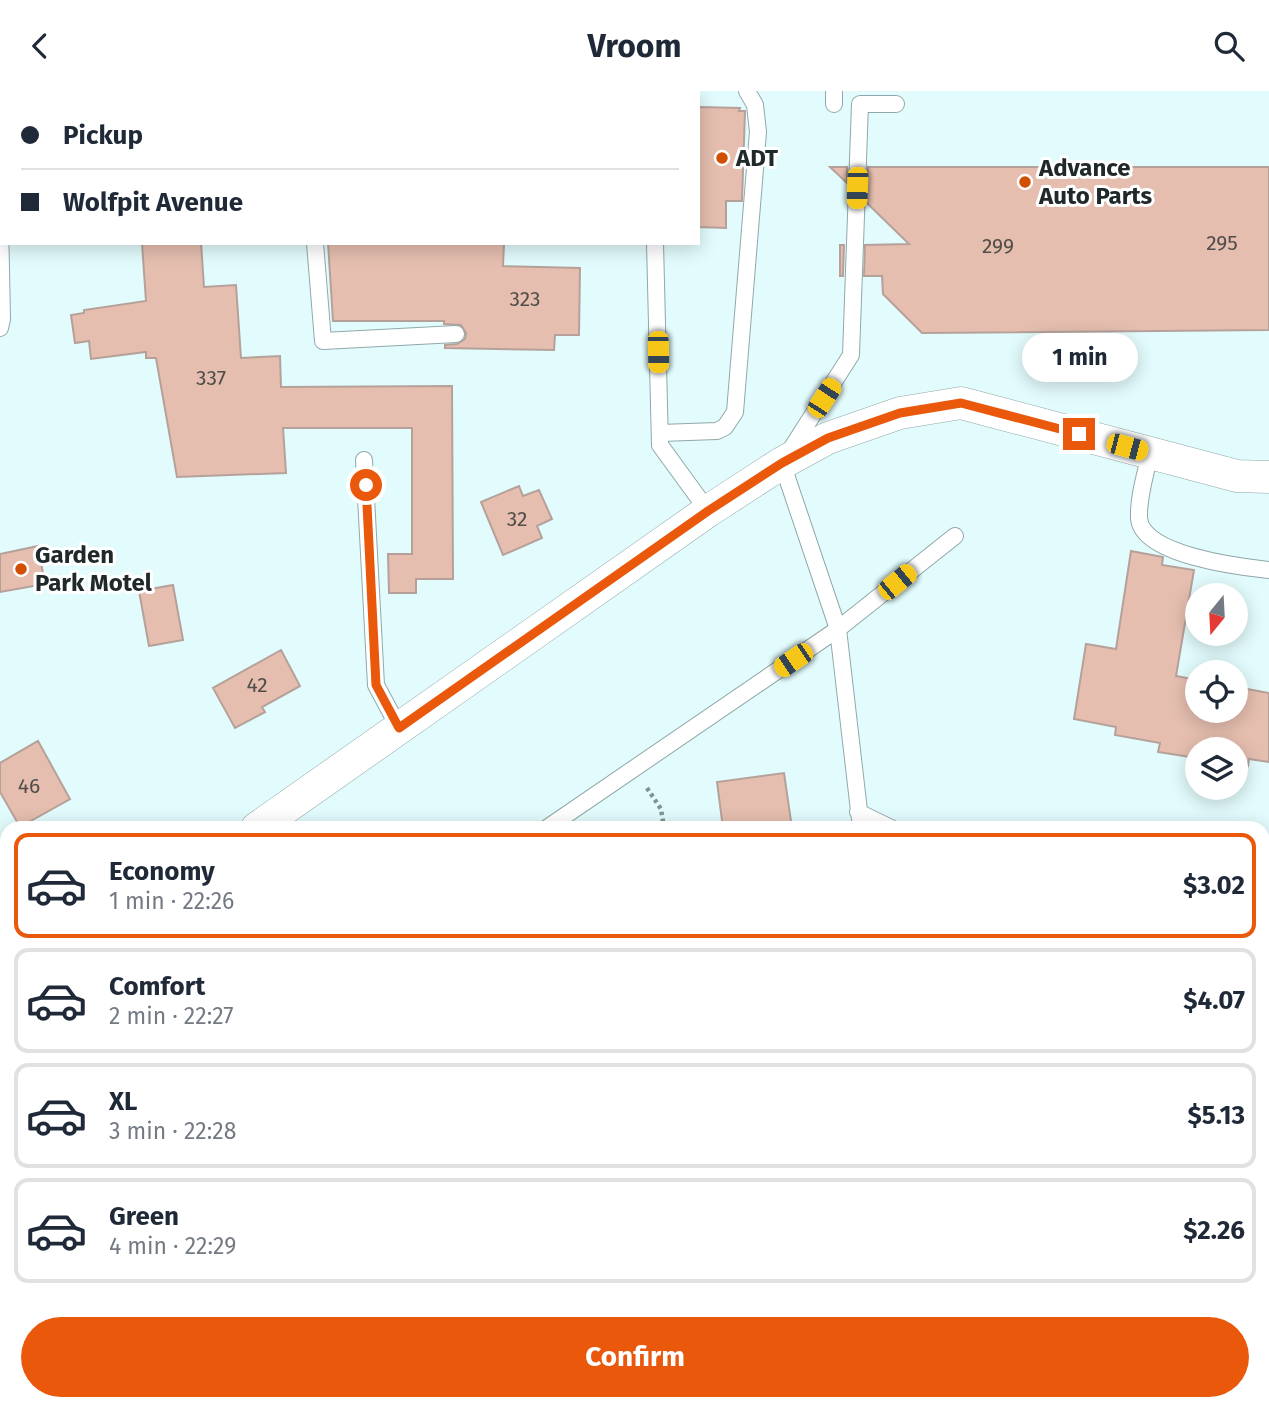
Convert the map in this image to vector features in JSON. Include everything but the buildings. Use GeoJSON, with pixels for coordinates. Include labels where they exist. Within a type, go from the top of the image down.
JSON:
{"type":"FeatureCollection","features":[{"type":"Feature","properties":{"kind":"street"},"geometry":{"type":"LineString","coordinates":[[267,821],[708,511],[782,463],[828,438],[900,413],[961,403],[1237,476],[1269,477]]}},
{"type":"Feature","properties":{"kind":"lane"},"geometry":{"type":"LineString","coordinates":[[660,433],[717,431],[725,427],[735,412],[758,132],[755,105],[747,91]]}},
{"type":"Feature","properties":{"kind":"lane"},"geometry":{"type":"LineString","coordinates":[[859,820],[838,629],[782,463],[851,355],[860,104],[896,104]]}},
{"type":"Feature","properties":{"kind":"lane"},"geometry":{"type":"LineString","coordinates":[[0,328],[1,245]]}},
{"type":"Feature","properties":{"kind":"lane"},"geometry":{"type":"LineString","coordinates":[[315,245],[323,341],[456,334]]}},
{"type":"Feature","properties":{"kind":"lane"},"geometry":{"type":"LineString","coordinates":[[655,245],[660,445],[708,511]]}},
{"type":"Feature","properties":{"kind":"lane"},"geometry":{"type":"LineString","coordinates":[[1150,453],[1139,520],[1144,532],[1178,553],[1230,565],[1269,570]]}},
{"type":"Feature","properties":{"kind":"lane"},"geometry":{"type":"LineString","coordinates":[[365,460],[376,685],[399,728]]}},
{"type":"Feature","properties":{"kind":"lane"},"geometry":{"type":"LineString","coordinates":[[557,821],[838,629],[955,536]]}},
{"type":"Feature","properties":{"kind":"path"},"geometry":{"type":"LineString","coordinates":[[633,769],[661,809],[663,821]]}},
{"type":"Feature","properties":{"kind":"place","name":"ADT"},"geometry":{"type":"Point","coordinates":[722,158]}},
{"type":"Feature","properties":{"kind":"place","name":"Advance Auto Parts"},"geometry":{"type":"Point","coordinates":[1025,182]}},
{"type":"Feature","properties":{"kind":"place","name":"Garden Park Motel"},"geometry":{"type":"Point","coordinates":[21,569]}},
{"type":"Feature","properties":{"kind":"route"},"geometry":{"type":"LineString","coordinates":[[366,485],[376,685],[399,728],[708,511],[782,463],[828,438],[900,413],[961,403],[1079,434]]}}]}
